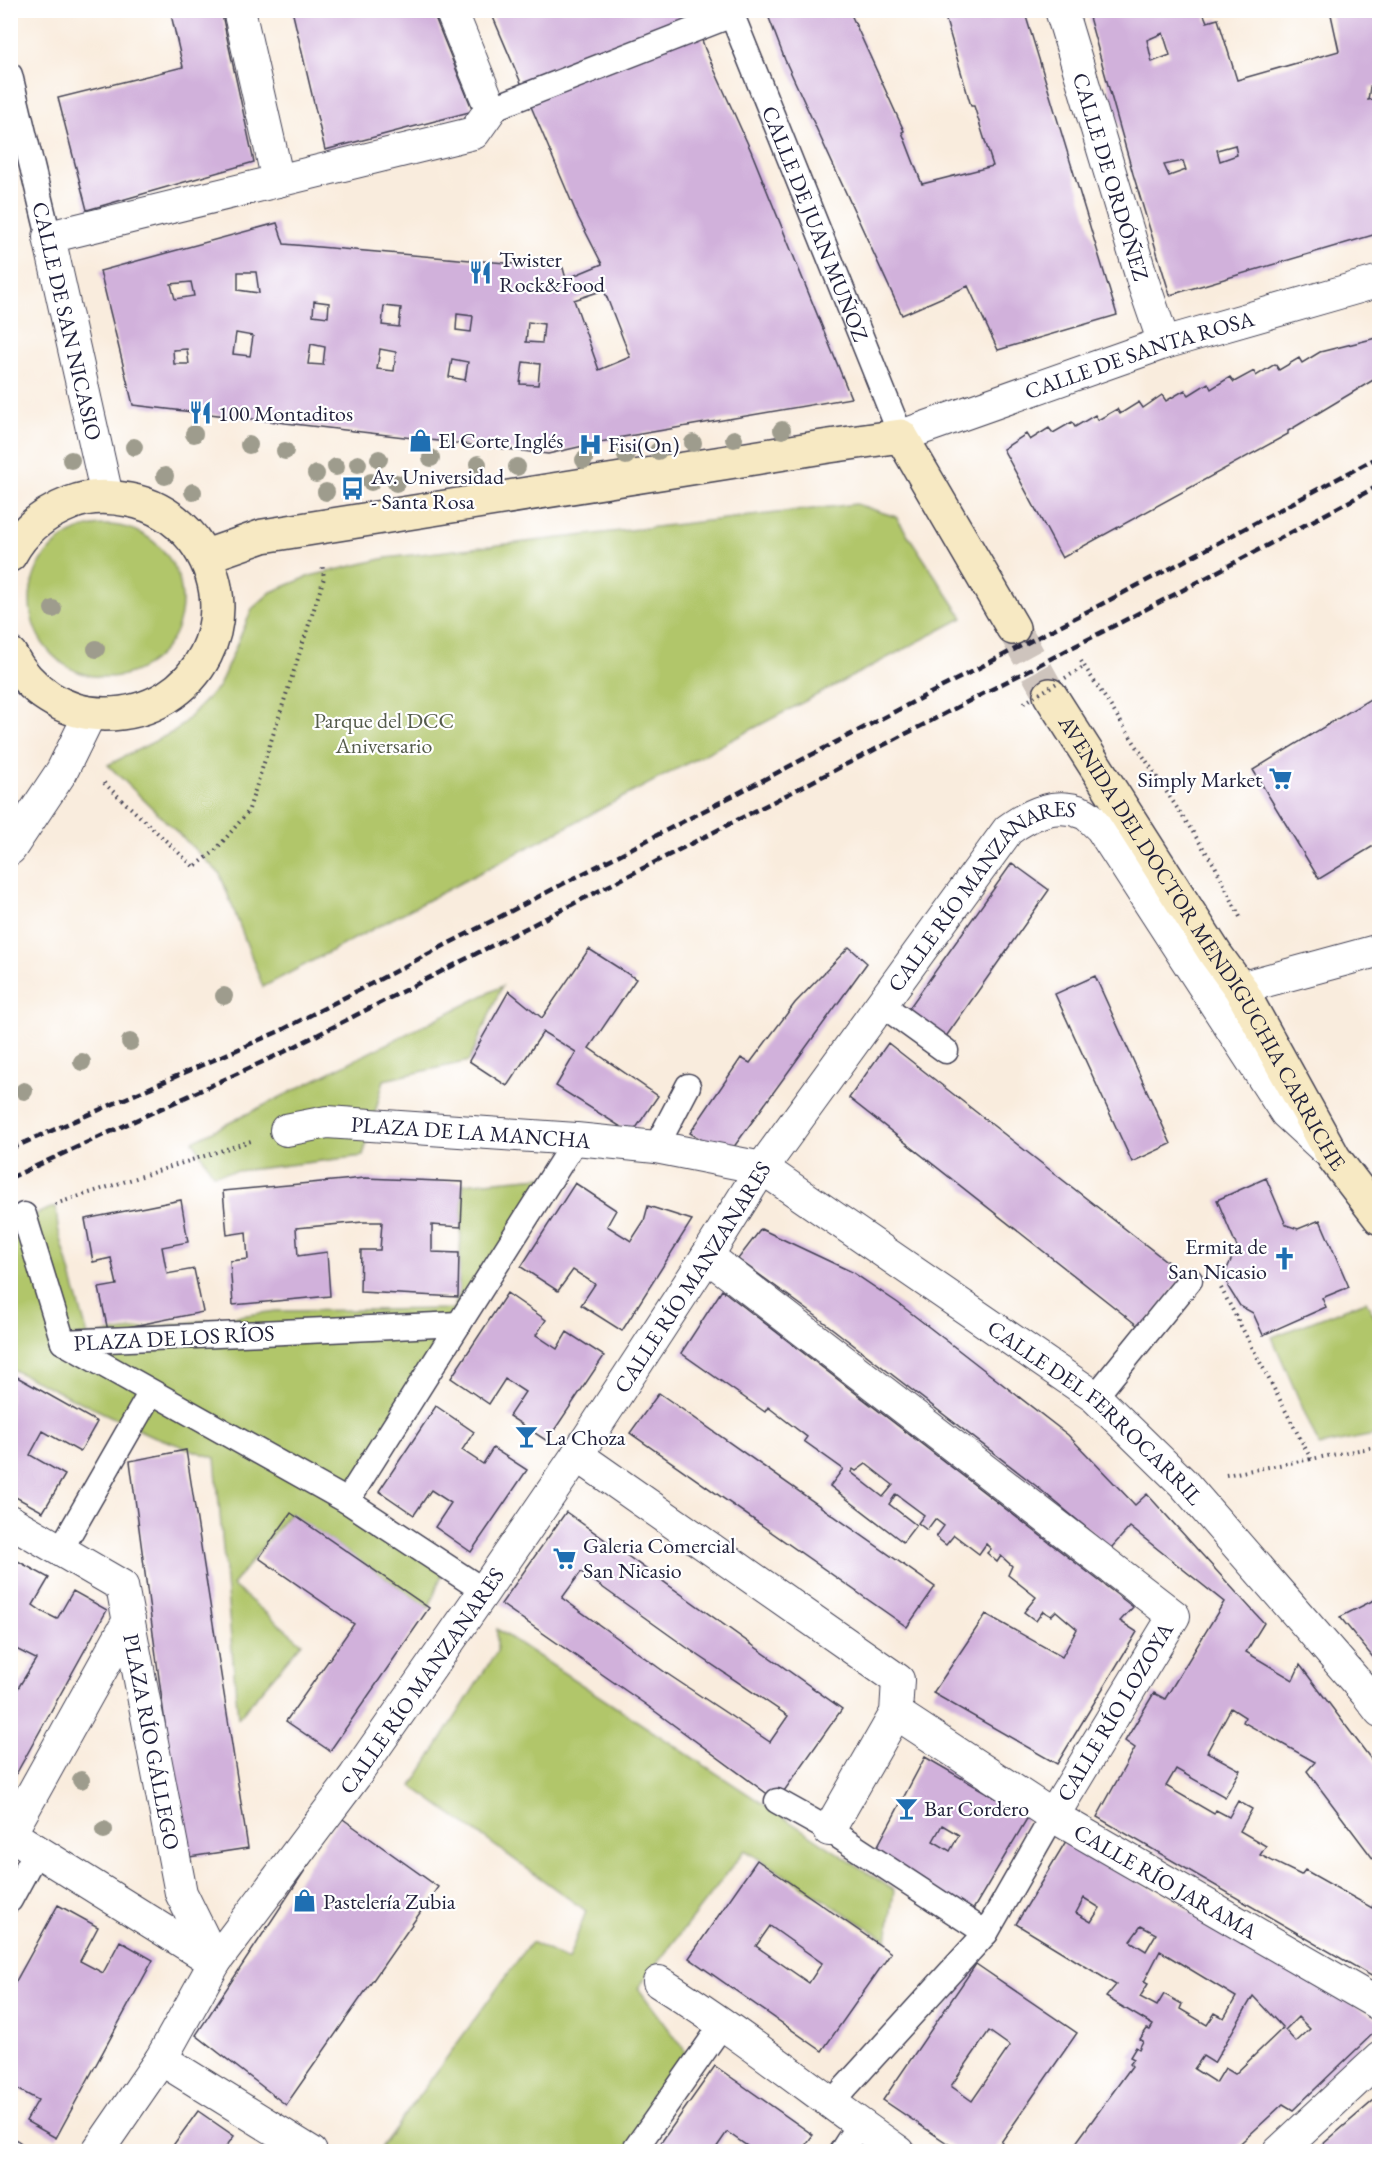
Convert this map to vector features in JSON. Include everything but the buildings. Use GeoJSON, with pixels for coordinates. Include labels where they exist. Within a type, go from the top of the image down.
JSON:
{"type":"FeatureCollection","features":[{"type":"Feature","properties":{"kind":"main road"},"geometry":{"type":"LineString","coordinates":[[206,556],[263,536],[901,436],[1013,628]]}},
{"type":"Feature","properties":{"kind":"main road"},"geometry":{"type":"LineString","coordinates":[[10,555],[29,529],[52,511],[79,500],[108,496],[147,503],[181,524],[206,556],[216,589],[216,623],[206,655],[186,683],[158,703],[125,714],[90,714],[62,705],[36,688],[10,654]]}},
{"type":"Feature","properties":{"kind":"main road","name":"AVENIDA DEL DOCTOR MENDIGUCHIA CARRICHE"},"geometry":{"type":"LineString","coordinates":[[1037,699],[1240,988],[1334,1158],[1380,1218]]}},
{"type":"Feature","properties":{"kind":"street"},"geometry":{"type":"LineString","coordinates":[[239,10],[278,181]]}},
{"type":"Feature","properties":{"kind":"street"},"geometry":{"type":"LineString","coordinates":[[452,10],[491,109]]}},
{"type":"Feature","properties":{"kind":"street","name":"CALLE DE ORDÓÑEZ"},"geometry":{"type":"LineString","coordinates":[[1061,10],[1144,285],[1164,343]]}},
{"type":"Feature","properties":{"kind":"street"},"geometry":{"type":"LineString","coordinates":[[49,237],[474,133],[491,109],[731,13]]}},
{"type":"Feature","properties":{"kind":"street","name":"CALLE DE JUAN MUÑOZ"},"geometry":{"type":"LineString","coordinates":[[731,13],[901,436]]}},
{"type":"Feature","properties":{"kind":"street","name":"CALLE DE SAN NICASIO"},"geometry":{"type":"LineString","coordinates":[[10,75],[108,496]]}},
{"type":"Feature","properties":{"kind":"street","name":"CALLE DE SANTA ROSA"},"geometry":{"type":"LineString","coordinates":[[901,436],[1164,343],[1380,281]]}},
{"type":"Feature","properties":{"kind":"street"},"geometry":{"type":"LineString","coordinates":[[10,849],[62,771],[90,714]]}},
{"type":"Feature","properties":{"kind":"street","name":"CALLE RÍO MANZANARES"},"geometry":{"type":"LineString","coordinates":[[97,2151],[161,2059],[215,1962],[355,1776],[484,1591],[708,1256],[762,1168],[1008,830],[1026,817],[1044,810],[1065,808],[1084,813],[1101,828],[1286,1113],[1334,1158]]}},
{"type":"Feature","properties":{"kind":"street"},"geometry":{"type":"LineString","coordinates":[[1240,988],[1380,950]]}},
{"type":"Feature","properties":{"kind":"street"},"geometry":{"type":"LineString","coordinates":[[881,1004],[946,1051]]}},
{"type":"Feature","properties":{"kind":"street"},"geometry":{"type":"LineString","coordinates":[[656,1147],[688,1086]]}},
{"type":"Feature","properties":{"kind":"street","name":"PLAZA DE LA MANCHA"},"geometry":{"type":"LineString","coordinates":[[286,1130],[327,1122],[576,1139],[656,1147],[762,1168]]}},
{"type":"Feature","properties":{"kind":"street"},"geometry":{"type":"LineString","coordinates":[[346,1502],[576,1139]]}},
{"type":"Feature","properties":{"kind":"street","name":"CALLE DEL FERROCARRIL"},"geometry":{"type":"LineString","coordinates":[[762,1168],[1095,1397],[1183,1483],[1380,1711]]}},
{"type":"Feature","properties":{"kind":"street"},"geometry":{"type":"LineString","coordinates":[[24,1215],[63,1342]]}},
{"type":"Feature","properties":{"kind":"street","name":"CALLE RÍO LOZOYA"},"geometry":{"type":"LineString","coordinates":[[708,1256],[1174,1616],[1053,1816],[986,1933],[832,2102]]}},
{"type":"Feature","properties":{"kind":"street"},"geometry":{"type":"LineString","coordinates":[[1095,1397],[1190,1280]]}},
{"type":"Feature","properties":{"kind":"street","name":"PLAZA DE LOS RÍOS"},"geometry":{"type":"LineString","coordinates":[[63,1342],[459,1324]]}},
{"type":"Feature","properties":{"kind":"street","name":"PLAZA DE LOS RÍOS"},"geometry":{"type":"LineString","coordinates":[[63,1342],[346,1502],[484,1591]]}},
{"type":"Feature","properties":{"kind":"street"},"geometry":{"type":"LineString","coordinates":[[61,1549],[151,1392]]}},
{"type":"Feature","properties":{"kind":"street"},"geometry":{"type":"LineString","coordinates":[[577,1455],[898,1680],[896,1713],[829,1830]]}},
{"type":"Feature","properties":{"kind":"street","name":"PLAZA RÍO GÁLLEGO"},"geometry":{"type":"LineString","coordinates":[[10,1521],[122,1586],[181,1893],[215,1962]]}},
{"type":"Feature","properties":{"kind":"street"},"geometry":{"type":"LineString","coordinates":[[129,1620],[10,1834],[215,1962]]}},
{"type":"Feature","properties":{"kind":"street","name":"CALLE RÍO JARAMA"},"geometry":{"type":"LineString","coordinates":[[896,1713],[1053,1816],[1380,2005]]}},
{"type":"Feature","properties":{"kind":"street"},"geometry":{"type":"LineString","coordinates":[[777,1801],[829,1830],[986,1933]]}},
{"type":"Feature","properties":{"kind":"street"},"geometry":{"type":"LineString","coordinates":[[10,1900],[37,1850]]}},
{"type":"Feature","properties":{"kind":"street"},"geometry":{"type":"LineString","coordinates":[[659,1983],[899,2151]]}},
{"type":"Feature","properties":{"kind":"street"},"geometry":{"type":"LineString","coordinates":[[633,2151],[722,2025]]}},
{"type":"Feature","properties":{"kind":"street"},"geometry":{"type":"LineString","coordinates":[[1279,2151],[1380,2058]]}},
{"type":"Feature","properties":{"kind":"street"},"geometry":{"type":"LineString","coordinates":[[161,2059],[311,2151]]}},
{"type":"Feature","properties":{"kind":"street"},"geometry":{"type":"LineString","coordinates":[[840,2151],[859,2124]]}},
{"type":"Feature","properties":{"kind":"path"},"geometry":{"type":"LineString","coordinates":[[104,783],[194,867],[214,852],[248,812],[324,578],[316,528]]}},
{"type":"Feature","properties":{"kind":"path"},"geometry":{"type":"LineString","coordinates":[[1081,661],[1215,866],[1248,933],[1216,955]]}},
{"type":"Feature","properties":{"kind":"path"},"geometry":{"type":"LineString","coordinates":[[1037,699],[1085,666]]}},
{"type":"Feature","properties":{"kind":"path"},"geometry":{"type":"LineString","coordinates":[[24,1215],[286,1130]]}},
{"type":"Feature","properties":{"kind":"path"},"geometry":{"type":"LineString","coordinates":[[1221,1286],[1311,1459]]}},
{"type":"Feature","properties":{"kind":"path"},"geometry":{"type":"LineString","coordinates":[[1183,1483],[1380,1446]]}},
{"type":"Feature","properties":{"kind":"green space","name":"Parque del DCC Aniversario"},"geometry":{"type":"Polygon","coordinates":[[[856,504],[896,517],[963,618],[263,987],[220,874],[108,765],[177,730],[219,686],[252,609],[271,592],[310,576],[386,558],[856,504]]]}},
{"type":"Feature","properties":{"kind":"green space"},"geometry":{"type":"Polygon","coordinates":[[[106,525],[121,526],[135,531],[160,547],[176,572],[181,586],[181,616],[176,630],[160,655],[135,671],[121,676],[106,677],[91,676],[77,671],[52,655],[36,630],[31,616],[30,601],[31,586],[36,572],[52,547],[77,531],[91,526],[106,525]]]}},
{"type":"Feature","properties":{"kind":"green space"},"geometry":{"type":"Polygon","coordinates":[[[502,986],[469,1061],[384,1080],[363,1156],[213,1174],[193,1141],[502,986]]]}},
{"type":"Feature","properties":{"kind":"green space"},"geometry":{"type":"Polygon","coordinates":[[[553,1176],[347,1501],[445,1566],[429,1608],[290,1513],[232,1585],[302,1643],[238,1718],[215,1458],[150,1435],[11,1369],[11,1224],[56,1206],[58,1228],[88,1336],[276,1311],[453,1309],[458,1297],[463,1184],[553,1176]]]}},
{"type":"Feature","properties":{"kind":"green space"},"geometry":{"type":"Polygon","coordinates":[[[1366,1301],[1379,1325],[1379,1434],[1319,1446],[1272,1337],[1366,1301]]]}},
{"type":"Feature","properties":{"kind":"green space"},"geometry":{"type":"Polygon","coordinates":[[[497,1629],[894,1890],[887,1940],[745,1850],[638,1988],[695,2064],[633,2151],[378,2152],[531,1942],[568,1960],[586,1911],[412,1786],[497,1651],[497,1629]]]}},
{"type":"Feature","properties":{"kind":"tunnel"},"geometry":{"type":"LineString","coordinates":[[1013,628],[1050,695]]}},
{"type":"Feature","properties":{"kind":"railway"},"geometry":{"type":"LineString","coordinates":[[10,1149],[282,1030],[1171,568],[1380,456]]}},
{"type":"Feature","properties":{"kind":"railway"},"geometry":{"type":"LineString","coordinates":[[10,1178],[284,1052],[919,727],[1380,485]]}},
{"type":"Feature","properties":{"kind":"place","name":"Twister Rock&Food"},"geometry":{"type":"Point","coordinates":[481,272]}},
{"type":"Feature","properties":{"kind":"place","name":"100 Montaditos"},"geometry":{"type":"Point","coordinates":[200,413]}},
{"type":"Feature","properties":{"kind":"place","name":"El Corte Inglés"},"geometry":{"type":"Point","coordinates":[420,440]}},
{"type":"Feature","properties":{"kind":"place","name":"Fisi(On)"},"geometry":{"type":"Point","coordinates":[590,444]}},
{"type":"Feature","properties":{"kind":"place","name":"Av. Universidad - Santa Rosa"},"geometry":{"type":"Point","coordinates":[353,489]}},
{"type":"Feature","properties":{"kind":"place","name":"Simply Market"},"geometry":{"type":"Point","coordinates":[1280,779]}},
{"type":"Feature","properties":{"kind":"place","name":"Ermita de San Nicasio"},"geometry":{"type":"Point","coordinates":[1285,1259]}},
{"type":"Feature","properties":{"kind":"place","name":"La Choza"},"geometry":{"type":"Point","coordinates":[527,1437]}},
{"type":"Feature","properties":{"kind":"place","name":"Galeria Comercial San Nicasio"},"geometry":{"type":"Point","coordinates":[565,1558]}},
{"type":"Feature","properties":{"kind":"place","name":"Bar Cordero"},"geometry":{"type":"Point","coordinates":[906,1808]}},
{"type":"Feature","properties":{"kind":"place","name":"Pastelería Zubia"},"geometry":{"type":"Point","coordinates":[305,1901]}}]}
